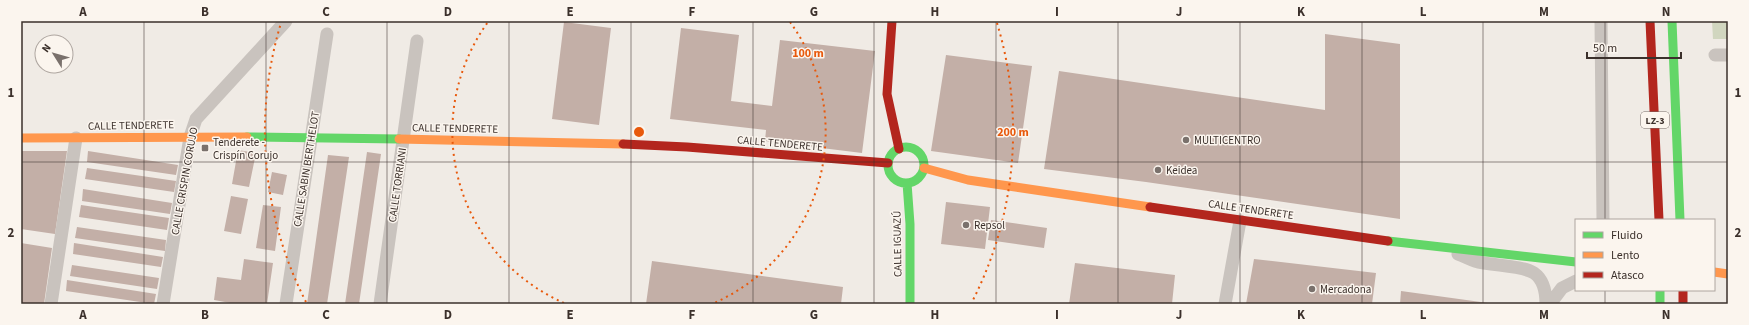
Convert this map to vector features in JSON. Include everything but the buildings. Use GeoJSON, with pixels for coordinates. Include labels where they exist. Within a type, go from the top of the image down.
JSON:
{"type":"FeatureCollection","features":[{"type":"Feature","properties":{"kind":"main road"},"geometry":{"type":"LineString","coordinates":[[892,21],[887,94],[899,149]]}},
{"type":"Feature","properties":{"kind":"main road","name":"LZ-3"},"geometry":{"type":"LineString","coordinates":[[1650,21],[1659,219]]}},
{"type":"Feature","properties":{"kind":"main road","name":"LZ-3"},"geometry":{"type":"LineString","coordinates":[[1672,21],[1680,219]]}},
{"type":"Feature","properties":{"kind":"main road","name":"CALLE TENDERETE"},"geometry":{"type":"LineString","coordinates":[[21,138],[190,137],[595,143],[687,147],[888,163]]}},
{"type":"Feature","properties":{"kind":"main road"},"geometry":{"type":"LineString","coordinates":[[907,147],[914,149],[924,160],[924,168],[918,179],[907,184],[899,182],[893,178],[889,171],[888,163],[890,158],[899,149],[907,147]]}},
{"type":"Feature","properties":{"kind":"main road","name":"CALLE TENDERETE"},"geometry":{"type":"LineString","coordinates":[[924,168],[968,180],[1240,221],[1443,248],[1575,262]]}},
{"type":"Feature","properties":{"kind":"main road","name":"CALLE IGUAZÚ"},"geometry":{"type":"LineString","coordinates":[[907,184],[910,224],[910,304]]}},
{"type":"Feature","properties":{"kind":"main road"},"geometry":{"type":"LineString","coordinates":[[1715,272],[1728,274]]}},
{"type":"Feature","properties":{"kind":"main road"},"geometry":{"type":"LineString","coordinates":[[1660,291],[1660,304]]}},
{"type":"Feature","properties":{"kind":"street","name":"CALLE CRISPIN CORUJO"},"geometry":{"type":"LineString","coordinates":[[163,304],[190,137],[196,119],[286,21]]}},
{"type":"Feature","properties":{"kind":"street"},"geometry":{"type":"LineString","coordinates":[[1601,21],[1603,219]]}},
{"type":"Feature","properties":{"kind":"street","name":"CALLE SABIN BERTHELOT"},"geometry":{"type":"LineString","coordinates":[[286,304],[327,34]]}},
{"type":"Feature","properties":{"kind":"street","name":"CALLE TORRIANI"},"geometry":{"type":"LineString","coordinates":[[380,304],[417,41]]}},
{"type":"Feature","properties":{"kind":"street"},"geometry":{"type":"LineString","coordinates":[[1715,55],[1728,55]]}},
{"type":"Feature","properties":{"kind":"street"},"geometry":{"type":"LineString","coordinates":[[51,304],[76,138]]}},
{"type":"Feature","properties":{"kind":"street"},"geometry":{"type":"LineString","coordinates":[[1225,304],[1240,221]]}},
{"type":"Feature","properties":{"kind":"street"},"geometry":{"type":"LineString","coordinates":[[1443,248],[1475,261],[1522,269],[1533,273],[1538,277],[1546,292],[1546,304]]}},
{"type":"Feature","properties":{"kind":"street"},"geometry":{"type":"LineString","coordinates":[[1550,304],[1562,288],[1575,282]]}},
{"type":"Feature","properties":{"kind":"green space"},"geometry":{"type":"Polygon","coordinates":[[[1712,21],[1728,21],[1728,39],[1713,39],[1712,21]]]}},
{"type":"Feature","properties":{"kind":"traffic: fast"},"geometry":{"type":"LineString","coordinates":[[1672,21],[1680,219]]}},
{"type":"Feature","properties":{"kind":"traffic: fast"},"geometry":{"type":"LineString","coordinates":[[247,137],[399,139]]}},
{"type":"Feature","properties":{"kind":"traffic: fast"},"geometry":{"type":"LineString","coordinates":[[906,147],[919,152],[924,165],[919,178],[906,183],[893,178],[888,165],[893,152],[906,147]]}},
{"type":"Feature","properties":{"kind":"traffic: fast"},"geometry":{"type":"LineString","coordinates":[[907,183],[910,224],[910,304]]}},
{"type":"Feature","properties":{"kind":"traffic: fast"},"geometry":{"type":"LineString","coordinates":[[1388,241],[1575,262]]}},
{"type":"Feature","properties":{"kind":"traffic: fast"},"geometry":{"type":"LineString","coordinates":[[1660,291],[1660,304]]}},
{"type":"Feature","properties":{"kind":"traffic: slow"},"geometry":{"type":"LineString","coordinates":[[21,138],[247,137]]}},
{"type":"Feature","properties":{"kind":"traffic: slow"},"geometry":{"type":"LineString","coordinates":[[399,139],[623,144]]}},
{"type":"Feature","properties":{"kind":"traffic: slow"},"geometry":{"type":"LineString","coordinates":[[924,168],[968,180],[1150,207]]}},
{"type":"Feature","properties":{"kind":"traffic: slow"},"geometry":{"type":"LineString","coordinates":[[1715,272],[1728,274]]}},
{"type":"Feature","properties":{"kind":"traffic: jam"},"geometry":{"type":"LineString","coordinates":[[892,21],[887,94],[899,149]]}},
{"type":"Feature","properties":{"kind":"traffic: jam"},"geometry":{"type":"LineString","coordinates":[[1650,21],[1659,219]]}},
{"type":"Feature","properties":{"kind":"traffic: jam"},"geometry":{"type":"LineString","coordinates":[[623,144],[687,147],[888,163]]}},
{"type":"Feature","properties":{"kind":"traffic: jam"},"geometry":{"type":"LineString","coordinates":[[1150,207],[1388,241]]}},
{"type":"Feature","properties":{"kind":"traffic: jam"},"geometry":{"type":"LineString","coordinates":[[1683,291],[1683,304]]}},
{"type":"Feature","properties":{"kind":"place","name":"MULTICENTRO"},"geometry":{"type":"Point","coordinates":[1186,140]}},
{"type":"Feature","properties":{"kind":"place","name":"Tenderete - Crispín Corujo"},"geometry":{"type":"Point","coordinates":[205,148]}},
{"type":"Feature","properties":{"kind":"place","name":"Keidea"},"geometry":{"type":"Point","coordinates":[1158,170]}},
{"type":"Feature","properties":{"kind":"place","name":"Repsol"},"geometry":{"type":"Point","coordinates":[966,225]}},
{"type":"Feature","properties":{"kind":"place","name":"Mercadona"},"geometry":{"type":"Point","coordinates":[1312,289]}}]}
